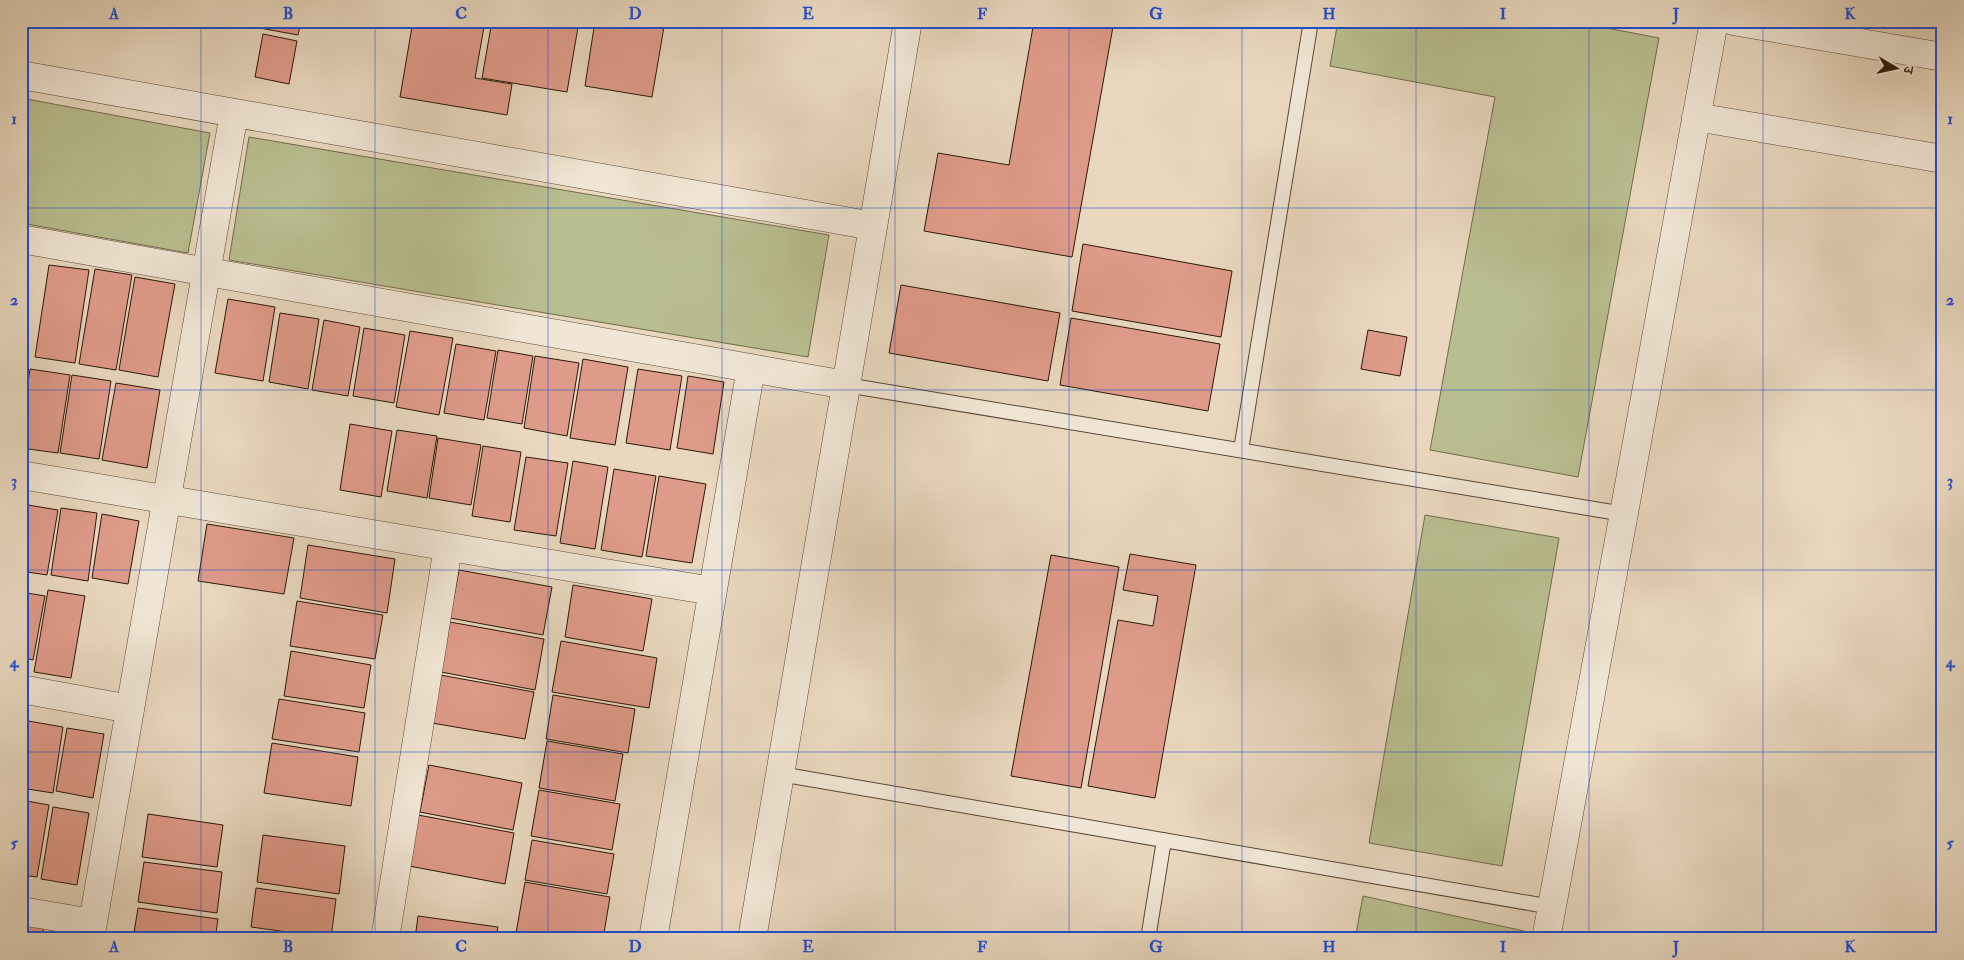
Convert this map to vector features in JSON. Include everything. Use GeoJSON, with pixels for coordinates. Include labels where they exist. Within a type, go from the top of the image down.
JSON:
{"type":"FeatureCollection","features":[{"type":"Feature","properties":{"kind":"street"},"geometry":{"type":"LineString","coordinates":[[752,939],[908,21]]}},
{"type":"Feature","properties":{"kind":"street"},"geometry":{"type":"LineString","coordinates":[[1546,939],[1714,21]]}},
{"type":"Feature","properties":{"kind":"street"},"geometry":{"type":"LineString","coordinates":[[1732,21],[1943,57]]}},
{"type":"Feature","properties":{"kind":"street"},"geometry":{"type":"LineString","coordinates":[[21,75],[873,226]]}},
{"type":"Feature","properties":{"kind":"street"},"geometry":{"type":"LineString","coordinates":[[21,911],[91,931],[234,112]]}},
{"type":"Feature","properties":{"kind":"street"},"geometry":{"type":"LineString","coordinates":[[1696,117],[1943,159]]}},
{"type":"Feature","properties":{"kind":"street"},"geometry":{"type":"LineString","coordinates":[[21,239],[846,385]]}},
{"type":"Feature","properties":{"kind":"street"},"geometry":{"type":"LineString","coordinates":[[653,939],[751,368]]}},
{"type":"Feature","properties":{"kind":"street"},"geometry":{"type":"LineString","coordinates":[[21,475],[712,591]]}},
{"type":"Feature","properties":{"kind":"street"},"geometry":{"type":"LineString","coordinates":[[385,939],[448,547]]}},
{"type":"Feature","properties":{"kind":"street"},"geometry":{"type":"LineString","coordinates":[[21,689],[130,709]]}},
{"type":"Feature","properties":{"kind":"lane"},"geometry":{"type":"LineString","coordinates":[[1241,450],[1311,21]]}},
{"type":"Feature","properties":{"kind":"lane"},"geometry":{"type":"LineString","coordinates":[[846,385],[1624,514]]}},
{"type":"Feature","properties":{"kind":"lane"},"geometry":{"type":"LineString","coordinates":[[780,774],[1552,907]]}},
{"type":"Feature","properties":{"kind":"lane"},"geometry":{"type":"LineString","coordinates":[[1148,939],[1164,840]]}},
{"type":"Feature","properties":{"kind":"green space"},"geometry":{"type":"Polygon","coordinates":[[[1338,21],[1570,21],[1659,38],[1578,477],[1430,450],[1495,97],[1330,66],[1338,21]]]}},
{"type":"Feature","properties":{"kind":"green space"},"geometry":{"type":"Polygon","coordinates":[[[21,98],[210,133],[188,253],[21,223],[21,98]]]}},
{"type":"Feature","properties":{"kind":"green space"},"geometry":{"type":"Polygon","coordinates":[[[249,137],[829,235],[808,357],[229,260],[249,137]]]}},
{"type":"Feature","properties":{"kind":"green space"},"geometry":{"type":"Polygon","coordinates":[[[1425,515],[1559,538],[1502,866],[1369,843],[1425,515]]]}},
{"type":"Feature","properties":{"kind":"green space"},"geometry":{"type":"Polygon","coordinates":[[[1363,896],[1524,931],[1523,939],[1355,939],[1363,896]]]}},
{"type":"Feature","properties":{"kind":"building"},"geometry":{"type":"Polygon","coordinates":[[[221,21],[301,21],[298,35],[221,21]]]}},
{"type":"Feature","properties":{"kind":"building"},"geometry":{"type":"Polygon","coordinates":[[[413,21],[485,21],[475,78],[512,84],[507,115],[400,97],[413,21]]]}},
{"type":"Feature","properties":{"kind":"building"},"geometry":{"type":"Polygon","coordinates":[[[492,21],[579,21],[567,92],[482,78],[492,21]]]}},
{"type":"Feature","properties":{"kind":"building"},"geometry":{"type":"Polygon","coordinates":[[[595,21],[665,21],[652,97],[585,86],[595,21]]]}},
{"type":"Feature","properties":{"kind":"building"},"geometry":{"type":"Polygon","coordinates":[[[1034,21],[1114,21],[1072,257],[924,231],[938,153],[1009,165],[1034,21]]]}},
{"type":"Feature","properties":{"kind":"building"},"geometry":{"type":"Polygon","coordinates":[[[263,34],[297,41],[289,84],[255,77],[263,34]]]}},
{"type":"Feature","properties":{"kind":"building"},"geometry":{"type":"Polygon","coordinates":[[[1083,244],[1232,271],[1221,337],[1072,311],[1083,244]]]}},
{"type":"Feature","properties":{"kind":"building"},"geometry":{"type":"Polygon","coordinates":[[[49,265],[89,270],[75,363],[35,357],[49,265]]]}},
{"type":"Feature","properties":{"kind":"building"},"geometry":{"type":"Polygon","coordinates":[[[95,269],[132,275],[116,370],[79,364],[95,269]]]}},
{"type":"Feature","properties":{"kind":"building"},"geometry":{"type":"Polygon","coordinates":[[[135,277],[175,284],[158,377],[119,370],[135,277]]]}},
{"type":"Feature","properties":{"kind":"building"},"geometry":{"type":"Polygon","coordinates":[[[901,285],[1060,313],[1048,381],[889,353],[901,285]]]}},
{"type":"Feature","properties":{"kind":"building"},"geometry":{"type":"Polygon","coordinates":[[[228,299],[275,307],[263,381],[215,373],[228,299]]]}},
{"type":"Feature","properties":{"kind":"building"},"geometry":{"type":"Polygon","coordinates":[[[280,313],[319,319],[308,389],[269,382],[280,313]]]}},
{"type":"Feature","properties":{"kind":"building"},"geometry":{"type":"Polygon","coordinates":[[[1071,318],[1220,344],[1208,411],[1060,385],[1071,318]]]}},
{"type":"Feature","properties":{"kind":"building"},"geometry":{"type":"Polygon","coordinates":[[[324,320],[360,327],[348,396],[312,390],[324,320]]]}},
{"type":"Feature","properties":{"kind":"building"},"geometry":{"type":"Polygon","coordinates":[[[364,328],[405,335],[394,403],[353,396],[364,328]]]}},
{"type":"Feature","properties":{"kind":"building"},"geometry":{"type":"Polygon","coordinates":[[[1368,330],[1407,337],[1400,376],[1361,369],[1368,330]]]}},
{"type":"Feature","properties":{"kind":"building"},"geometry":{"type":"Polygon","coordinates":[[[410,331],[453,338],[439,415],[396,407],[410,331]]]}},
{"type":"Feature","properties":{"kind":"building"},"geometry":{"type":"Polygon","coordinates":[[[456,344],[496,351],[484,420],[444,413],[456,344]]]}},
{"type":"Feature","properties":{"kind":"building"},"geometry":{"type":"Polygon","coordinates":[[[498,350],[533,356],[522,424],[487,418],[498,350]]]}},
{"type":"Feature","properties":{"kind":"building"},"geometry":{"type":"Polygon","coordinates":[[[535,356],[579,363],[567,436],[524,428],[535,356]]]}},
{"type":"Feature","properties":{"kind":"building"},"geometry":{"type":"Polygon","coordinates":[[[583,359],[628,367],[615,445],[570,438],[583,359]]]}},
{"type":"Feature","properties":{"kind":"building"},"geometry":{"type":"Polygon","coordinates":[[[21,367],[27,368],[21,401],[21,367]]]}},
{"type":"Feature","properties":{"kind":"building"},"geometry":{"type":"Polygon","coordinates":[[[30,369],[70,375],[58,453],[21,448],[21,431],[30,369]]]}},
{"type":"Feature","properties":{"kind":"building"},"geometry":{"type":"Polygon","coordinates":[[[638,369],[682,376],[670,450],[626,443],[638,369]]]}},
{"type":"Feature","properties":{"kind":"building"},"geometry":{"type":"Polygon","coordinates":[[[72,375],[111,381],[99,459],[60,453],[72,375]]]}},
{"type":"Feature","properties":{"kind":"building"},"geometry":{"type":"Polygon","coordinates":[[[688,376],[724,382],[713,454],[677,448],[688,376]]]}},
{"type":"Feature","properties":{"kind":"building"},"geometry":{"type":"Polygon","coordinates":[[[116,383],[160,390],[147,468],[102,460],[116,383]]]}},
{"type":"Feature","properties":{"kind":"building"},"geometry":{"type":"Polygon","coordinates":[[[350,424],[392,431],[381,497],[340,490],[350,424]]]}},
{"type":"Feature","properties":{"kind":"building"},"geometry":{"type":"Polygon","coordinates":[[[397,430],[437,436],[427,498],[387,491],[397,430]]]}},
{"type":"Feature","properties":{"kind":"building"},"geometry":{"type":"Polygon","coordinates":[[[438,438],[481,445],[471,505],[429,498],[438,438]]]}},
{"type":"Feature","properties":{"kind":"building"},"geometry":{"type":"Polygon","coordinates":[[[483,446],[521,452],[510,522],[472,516],[483,446]]]}},
{"type":"Feature","properties":{"kind":"building"},"geometry":{"type":"Polygon","coordinates":[[[526,457],[568,463],[556,536],[514,530],[526,457]]]}},
{"type":"Feature","properties":{"kind":"building"},"geometry":{"type":"Polygon","coordinates":[[[573,461],[608,467],[595,549],[560,543],[573,461]]]}},
{"type":"Feature","properties":{"kind":"building"},"geometry":{"type":"Polygon","coordinates":[[[614,469],[656,476],[642,557],[601,550],[614,469]]]}},
{"type":"Feature","properties":{"kind":"building"},"geometry":{"type":"Polygon","coordinates":[[[659,476],[706,484],[692,563],[646,556],[659,476]]]}},
{"type":"Feature","properties":{"kind":"building"},"geometry":{"type":"Polygon","coordinates":[[[22,504],[58,510],[47,575],[21,571],[22,504]]]}},
{"type":"Feature","properties":{"kind":"building"},"geometry":{"type":"Polygon","coordinates":[[[61,508],[97,513],[88,581],[51,575],[61,508]]]}},
{"type":"Feature","properties":{"kind":"building"},"geometry":{"type":"Polygon","coordinates":[[[102,514],[139,521],[128,584],[92,578],[102,514]]]}},
{"type":"Feature","properties":{"kind":"building"},"geometry":{"type":"Polygon","coordinates":[[[207,524],[294,538],[284,594],[198,581],[207,524]]]}},
{"type":"Feature","properties":{"kind":"building"},"geometry":{"type":"Polygon","coordinates":[[[308,545],[395,559],[387,613],[300,598],[308,545]]]}},
{"type":"Feature","properties":{"kind":"building"},"geometry":{"type":"Polygon","coordinates":[[[1130,554],[1196,565],[1155,798],[1088,786],[1118,620],[1153,626],[1158,596],[1123,590],[1130,554]]]}},
{"type":"Feature","properties":{"kind":"building"},"geometry":{"type":"Polygon","coordinates":[[[1051,555],[1119,567],[1081,788],[1011,776],[1051,555]]]}},
{"type":"Feature","properties":{"kind":"building"},"geometry":{"type":"Polygon","coordinates":[[[459,570],[552,587],[543,635],[450,618],[459,570]]]}},
{"type":"Feature","properties":{"kind":"building"},"geometry":{"type":"Polygon","coordinates":[[[573,585],[652,599],[643,651],[565,637],[573,585]]]}},
{"type":"Feature","properties":{"kind":"building"},"geometry":{"type":"Polygon","coordinates":[[[48,590],[85,596],[71,678],[34,672],[48,590]]]}},
{"type":"Feature","properties":{"kind":"building"},"geometry":{"type":"Polygon","coordinates":[[[21,592],[45,596],[33,660],[21,657],[21,592]]]}},
{"type":"Feature","properties":{"kind":"building"},"geometry":{"type":"Polygon","coordinates":[[[297,601],[383,615],[375,659],[290,646],[297,601]]]}},
{"type":"Feature","properties":{"kind":"building"},"geometry":{"type":"Polygon","coordinates":[[[450,622],[544,639],[535,690],[441,672],[450,622]]]}},
{"type":"Feature","properties":{"kind":"building"},"geometry":{"type":"Polygon","coordinates":[[[561,641],[657,658],[649,708],[552,692],[561,641]]]}},
{"type":"Feature","properties":{"kind":"building"},"geometry":{"type":"Polygon","coordinates":[[[291,651],[371,665],[364,708],[284,696],[291,651]]]}},
{"type":"Feature","properties":{"kind":"building"},"geometry":{"type":"Polygon","coordinates":[[[440,675],[534,692],[525,739],[432,723],[440,675]]]}},
{"type":"Feature","properties":{"kind":"building"},"geometry":{"type":"Polygon","coordinates":[[[553,695],[635,709],[628,753],[546,739],[553,695]]]}},
{"type":"Feature","properties":{"kind":"building"},"geometry":{"type":"Polygon","coordinates":[[[279,699],[365,713],[359,752],[272,739],[279,699]]]}},
{"type":"Feature","properties":{"kind":"building"},"geometry":{"type":"Polygon","coordinates":[[[28,721],[63,727],[53,793],[21,788],[21,764],[28,721]]]}},
{"type":"Feature","properties":{"kind":"building"},"geometry":{"type":"Polygon","coordinates":[[[67,728],[104,734],[93,798],[56,791],[67,728]]]}},
{"type":"Feature","properties":{"kind":"building"},"geometry":{"type":"Polygon","coordinates":[[[547,741],[623,754],[615,801],[539,788],[547,741]]]}},
{"type":"Feature","properties":{"kind":"building"},"geometry":{"type":"Polygon","coordinates":[[[272,743],[358,757],[351,806],[264,793],[272,743]]]}},
{"type":"Feature","properties":{"kind":"building"},"geometry":{"type":"Polygon","coordinates":[[[429,765],[522,783],[513,830],[420,812],[429,765]]]}},
{"type":"Feature","properties":{"kind":"building"},"geometry":{"type":"Polygon","coordinates":[[[539,790],[620,804],[612,850],[531,836],[539,790]]]}},
{"type":"Feature","properties":{"kind":"building"},"geometry":{"type":"Polygon","coordinates":[[[21,800],[49,805],[37,877],[21,875],[21,800]]]}},
{"type":"Feature","properties":{"kind":"building"},"geometry":{"type":"Polygon","coordinates":[[[53,807],[89,813],[77,885],[41,879],[53,807]]]}},
{"type":"Feature","properties":{"kind":"building"},"geometry":{"type":"Polygon","coordinates":[[[148,814],[223,825],[217,867],[142,857],[148,814]]]}},
{"type":"Feature","properties":{"kind":"building"},"geometry":{"type":"Polygon","coordinates":[[[418,815],[514,833],[505,884],[409,866],[418,815]]]}},
{"type":"Feature","properties":{"kind":"building"},"geometry":{"type":"Polygon","coordinates":[[[263,835],[345,846],[339,894],[257,882],[263,835]]]}},
{"type":"Feature","properties":{"kind":"building"},"geometry":{"type":"Polygon","coordinates":[[[532,840],[614,854],[607,894],[525,880],[532,840]]]}},
{"type":"Feature","properties":{"kind":"building"},"geometry":{"type":"Polygon","coordinates":[[[144,862],[222,872],[217,913],[138,902],[144,862]]]}},
{"type":"Feature","properties":{"kind":"building"},"geometry":{"type":"Polygon","coordinates":[[[525,882],[610,897],[603,939],[552,939],[516,933],[525,882]]]}},
{"type":"Feature","properties":{"kind":"building"},"geometry":{"type":"Polygon","coordinates":[[[256,888],[336,899],[331,938],[251,927],[256,888]]]}},
{"type":"Feature","properties":{"kind":"building"},"geometry":{"type":"Polygon","coordinates":[[[138,908],[218,919],[215,939],[133,939],[138,908]]]}},
{"type":"Feature","properties":{"kind":"building"},"geometry":{"type":"Polygon","coordinates":[[[418,916],[498,927],[496,939],[415,939],[418,916]]]}},
{"type":"Feature","properties":{"kind":"building"},"geometry":{"type":"Polygon","coordinates":[[[21,921],[44,925],[42,939],[21,939],[21,921]]]}}]}
